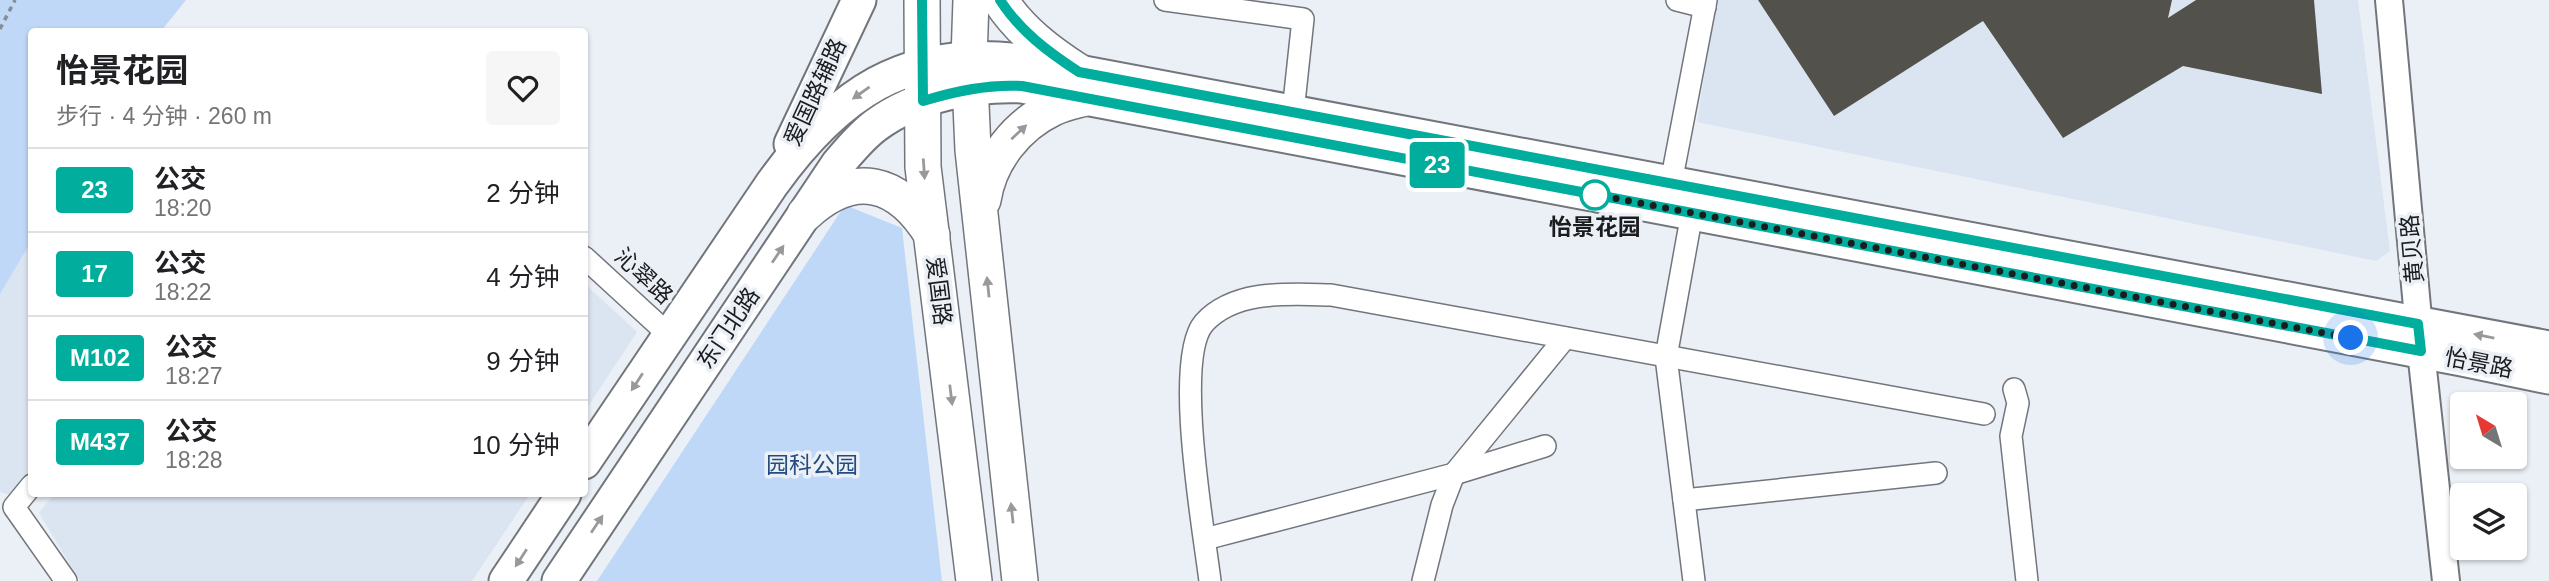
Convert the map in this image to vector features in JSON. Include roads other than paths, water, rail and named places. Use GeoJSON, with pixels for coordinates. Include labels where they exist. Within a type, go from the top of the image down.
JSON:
{"type":"FeatureCollection","features":[{"type":"Feature","properties":{"kind":"highway","name":"爱国路"},"geometry":{"type":"LineString","coordinates":[[922,0],[923,167],[974,581]]}},
{"type":"Feature","properties":{"kind":"highway"},"geometry":{"type":"LineString","coordinates":[[971,0],[969,74],[973,150],[1020,581]]}},
{"type":"Feature","properties":{"kind":"highway"},"geometry":{"type":"LineString","coordinates":[[980,214],[985,185],[995,163],[1010,141],[1029,123],[1055,107],[1082,85],[1023,29],[1000,0]]}},
{"type":"Feature","properties":{"kind":"highway"},"geometry":{"type":"LineString","coordinates":[[805,214],[818,201],[834,192],[854,186],[874,186],[906,202],[919,215],[932,235]]}},
{"type":"Feature","properties":{"kind":"main road","name":"爱国路辅路"},"geometry":{"type":"LineString","coordinates":[[772,184],[859,0]]}},
{"type":"Feature","properties":{"kind":"main road","name":"怡景路"},"geometry":{"type":"LineString","coordinates":[[923,101],[969,74],[1004,59],[1082,85],[1692,213],[2420,337],[2549,348]]}},
{"type":"Feature","properties":{"kind":"main road","name":"东门北路"},"geometry":{"type":"LineString","coordinates":[[588,456],[668,334],[796,150],[859,93],[892,75],[922,65]]}},
{"type":"Feature","properties":{"kind":"main road","name":"怡景路"},"geometry":{"type":"LineString","coordinates":[[922,65],[969,74]]}},
{"type":"Feature","properties":{"kind":"main road","name":"怡景路"},"geometry":{"type":"LineString","coordinates":[[1082,85],[1293,112],[1671,183],[2420,337],[2549,377]]}},
{"type":"Feature","properties":{"kind":"main road","name":"东门北路"},"geometry":{"type":"LineString","coordinates":[[559,581],[838,164],[877,124],[923,101]]}},
{"type":"Feature","properties":{"kind":"main road"},"geometry":{"type":"LineString","coordinates":[[506,581],[562,497]]}},
{"type":"Feature","properties":{"kind":"street"},"geometry":{"type":"LineString","coordinates":[[1165,0],[1303,19],[1293,112]]}},
{"type":"Feature","properties":{"kind":"street"},"geometry":{"type":"LineString","coordinates":[[1671,183],[1706,3],[1677,0]]}},
{"type":"Feature","properties":{"kind":"street","name":"黄贝路"},"geometry":{"type":"LineString","coordinates":[[2389,0],[2446,581]]}},
{"type":"Feature","properties":{"kind":"street"},"geometry":{"type":"LineString","coordinates":[[1692,213],[1666,357],[1694,581]]}},
{"type":"Feature","properties":{"kind":"street","name":"沁翠路"},"geometry":{"type":"LineString","coordinates":[[588,261],[668,334]]}},
{"type":"Feature","properties":{"kind":"street"},"geometry":{"type":"LineString","coordinates":[[1210,581],[1191,418],[1191,369],[1195,340],[1204,324],[1239,301],[1271,295],[1331,295],[1984,415]]}},
{"type":"Feature","properties":{"kind":"street"},"geometry":{"type":"LineString","coordinates":[[1423,581],[1442,505],[1454,474],[1565,338]]}},
{"type":"Feature","properties":{"kind":"street"},"geometry":{"type":"LineString","coordinates":[[2014,389],[2018,403],[2011,436],[2027,581]]}},
{"type":"Feature","properties":{"kind":"street"},"geometry":{"type":"LineString","coordinates":[[1205,539],[1454,474],[1545,446]]}},
{"type":"Feature","properties":{"kind":"street"},"geometry":{"type":"LineString","coordinates":[[1684,500],[1936,473]]}},
{"type":"Feature","properties":{"kind":"street"},"geometry":{"type":"LineString","coordinates":[[28,490],[14,507],[66,581]]}},
{"type":"Feature","properties":{"kind":"place","name":"怡景花园"},"geometry":{"type":"Point","coordinates":[1595,195]}},
{"type":"Feature","properties":{"kind":"park label","name":"园科公园"},"geometry":{"type":"Point","coordinates":[812,465]}}]}
